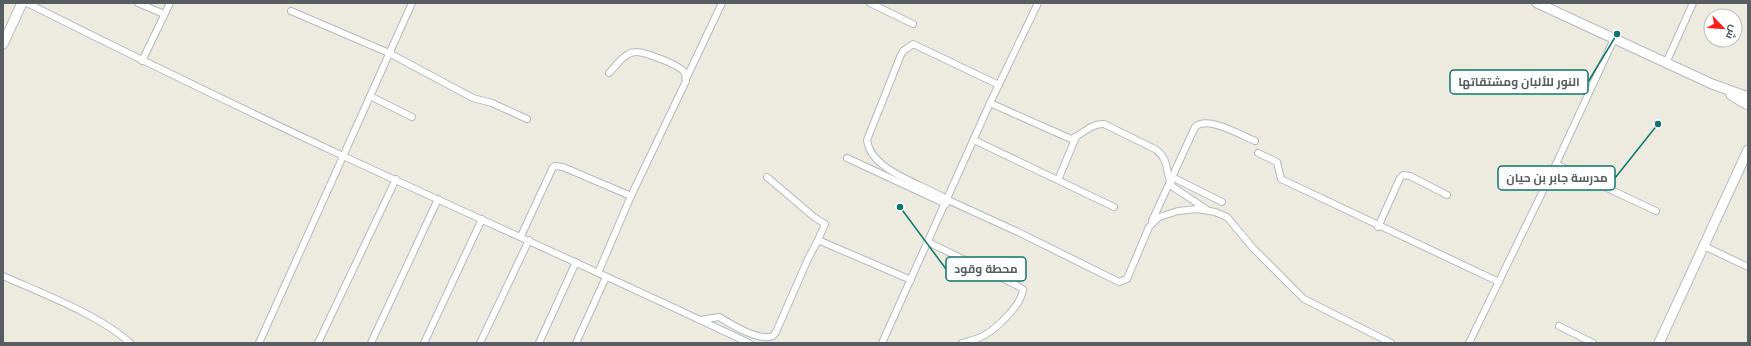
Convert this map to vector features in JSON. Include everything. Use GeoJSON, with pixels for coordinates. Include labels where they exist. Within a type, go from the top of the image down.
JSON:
{"type":"FeatureCollection","features":[{"type":"Feature","properties":{"kind":"main road"},"geometry":{"type":"LineString","coordinates":[[3,44],[22,3]]}},
{"type":"Feature","properties":{"kind":"main road"},"geometry":{"type":"LineString","coordinates":[[1537,3],[1712,84],[1748,97]]}},
{"type":"Feature","properties":{"kind":"main road"},"geometry":{"type":"LineString","coordinates":[[1712,84],[1748,105]]}},
{"type":"Feature","properties":{"kind":"main road"},"geometry":{"type":"LineString","coordinates":[[1659,343],[1748,150]]}},
{"type":"Feature","properties":{"kind":"street"},"geometry":{"type":"LineString","coordinates":[[22,3],[343,156],[529,240],[749,343]]}},
{"type":"Feature","properties":{"kind":"street"},"geometry":{"type":"LineString","coordinates":[[138,3],[164,14]]}},
{"type":"Feature","properties":{"kind":"street"},"geometry":{"type":"LineString","coordinates":[[142,61],[170,3]]}},
{"type":"Feature","properties":{"kind":"street"},"geometry":{"type":"LineString","coordinates":[[259,343],[412,3]]}},
{"type":"Feature","properties":{"kind":"street"},"geometry":{"type":"LineString","coordinates":[[598,273],[631,196],[722,3]]}},
{"type":"Feature","properties":{"kind":"street"},"geometry":{"type":"LineString","coordinates":[[870,3],[913,24]]}},
{"type":"Feature","properties":{"kind":"street"},"geometry":{"type":"LineString","coordinates":[[882,343],[947,202],[990,103],[1038,3]]}},
{"type":"Feature","properties":{"kind":"street"},"geometry":{"type":"LineString","coordinates":[[1666,63],[1693,3]]}},
{"type":"Feature","properties":{"kind":"street"},"geometry":{"type":"LineString","coordinates":[[291,12],[389,53],[473,98],[492,103],[528,119]]}},
{"type":"Feature","properties":{"kind":"street"},"geometry":{"type":"LineString","coordinates":[[1469,343],[1556,164],[1614,39]]}},
{"type":"Feature","properties":{"kind":"street"},"geometry":{"type":"LineString","coordinates":[[947,202],[938,193],[885,168],[875,158],[868,144],[867,140],[900,57],[903,51],[913,44],[999,85]]}},
{"type":"Feature","properties":{"kind":"street"},"geometry":{"type":"LineString","coordinates":[[609,73],[627,55],[635,52],[672,64],[683,70],[686,81]]}},
{"type":"Feature","properties":{"kind":"street"},"geometry":{"type":"LineString","coordinates":[[370,96],[412,117]]}},
{"type":"Feature","properties":{"kind":"street"},"geometry":{"type":"LineString","coordinates":[[990,103],[1071,139],[1086,130],[1100,124],[1104,124],[1162,153],[1166,161],[1171,180],[1178,192],[1208,210],[1227,218],[1253,248],[1304,299],[1391,343]]}},
{"type":"Feature","properties":{"kind":"street"},"geometry":{"type":"LineString","coordinates":[[847,158],[1018,232],[1119,282],[1127,279],[1195,127],[1198,124],[1207,122],[1255,141]]}},
{"type":"Feature","properties":{"kind":"street"},"geometry":{"type":"LineString","coordinates":[[1058,180],[1076,137]]}},
{"type":"Feature","properties":{"kind":"street"},"geometry":{"type":"LineString","coordinates":[[974,140],[1114,207]]}},
{"type":"Feature","properties":{"kind":"street"},"geometry":{"type":"LineString","coordinates":[[1258,153],[1277,162],[1281,180],[1378,227],[1499,282]]}},
{"type":"Feature","properties":{"kind":"street"},"geometry":{"type":"LineString","coordinates":[[1556,164],[1656,211]]}},
{"type":"Feature","properties":{"kind":"street"},"geometry":{"type":"LineString","coordinates":[[520,236],[553,167],[555,166],[563,167],[631,196]]}},
{"type":"Feature","properties":{"kind":"street"},"geometry":{"type":"LineString","coordinates":[[1378,227],[1400,178],[1403,175],[1410,176],[1447,195]]}},
{"type":"Feature","properties":{"kind":"street"},"geometry":{"type":"LineString","coordinates":[[701,320],[716,316],[760,337],[768,338],[773,336],[818,240],[825,224],[814,217],[767,177]]}},
{"type":"Feature","properties":{"kind":"street"},"geometry":{"type":"LineString","coordinates":[[318,343],[396,179]]}},
{"type":"Feature","properties":{"kind":"street"},"geometry":{"type":"LineString","coordinates":[[1171,180],[1222,202]]}},
{"type":"Feature","properties":{"kind":"street"},"geometry":{"type":"LineString","coordinates":[[371,343],[438,199]]}},
{"type":"Feature","properties":{"kind":"street"},"geometry":{"type":"LineString","coordinates":[[1149,228],[1159,217],[1166,214],[1185,210],[1208,210]]}},
{"type":"Feature","properties":{"kind":"street"},"geometry":{"type":"LineString","coordinates":[[424,343],[482,219]]}},
{"type":"Feature","properties":{"kind":"street"},"geometry":{"type":"LineString","coordinates":[[480,343],[529,240]]}},
{"type":"Feature","properties":{"kind":"street"},"geometry":{"type":"LineString","coordinates":[[818,240],[911,280]]}},
{"type":"Feature","properties":{"kind":"street"},"geometry":{"type":"LineString","coordinates":[[928,242],[1023,289],[1020,299],[1013,310],[993,328],[982,336],[962,343]]}},
{"type":"Feature","properties":{"kind":"street"},"geometry":{"type":"LineString","coordinates":[[1704,246],[1748,267]]}},
{"type":"Feature","properties":{"kind":"street"},"geometry":{"type":"LineString","coordinates":[[539,343],[576,262]]}},
{"type":"Feature","properties":{"kind":"street"},"geometry":{"type":"LineString","coordinates":[[3,276],[95,319],[115,331],[130,343]]}},
{"type":"Feature","properties":{"kind":"street"},"geometry":{"type":"LineString","coordinates":[[576,343],[606,277]]}},
{"type":"Feature","properties":{"kind":"street"},"geometry":{"type":"LineString","coordinates":[[1559,326],[1593,343]]}},
{"type":"Feature","properties":{"kind":"place","name":"النور للألبان ومشتقاتها"},"geometry":{"type":"Point","coordinates":[1617,34]}},
{"type":"Feature","properties":{"kind":"place","name":"مدرسة جابر بن حيان"},"geometry":{"type":"Point","coordinates":[1658,124]}},
{"type":"Feature","properties":{"kind":"place","name":"محطة وقود"},"geometry":{"type":"Point","coordinates":[900,207]}}]}
